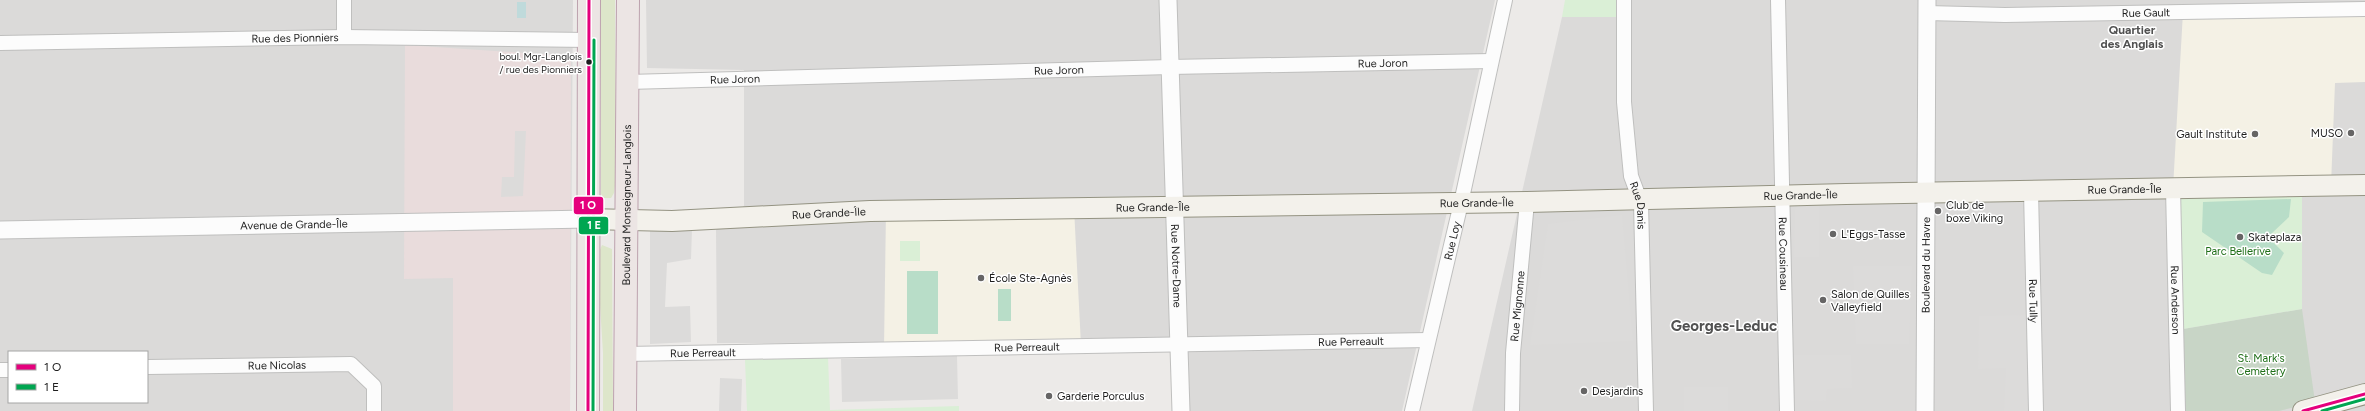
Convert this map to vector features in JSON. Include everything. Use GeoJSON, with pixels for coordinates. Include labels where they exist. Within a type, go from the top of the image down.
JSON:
{"type":"FeatureCollection","features":[{"type":"Feature","properties":{"kind":"highway"},"geometry":{"type":"LineString","coordinates":[[588,411],[589,0]]}},
{"type":"Feature","properties":{"kind":"highway","name":"Boulevard Monseigneur-Langlois"},"geometry":{"type":"LineString","coordinates":[[625,411],[628,0]]}},
{"type":"Feature","properties":{"kind":"main road","name":"Rue Grande-Île"},"geometry":{"type":"LineString","coordinates":[[588,219],[672,221],[870,211],[1527,202],[1926,192],[2365,185]]}},
{"type":"Feature","properties":{"kind":"main road"},"geometry":{"type":"LineString","coordinates":[[2303,411],[2333,407],[2365,394]]}},
{"type":"Feature","properties":{"kind":"street"},"geometry":{"type":"LineString","coordinates":[[344,0],[344,37]]}},
{"type":"Feature","properties":{"kind":"street","name":"Rue Notre-Dame"},"geometry":{"type":"LineString","coordinates":[[1168,0],[1181,411]]}},
{"type":"Feature","properties":{"kind":"street","name":"Rue Loy"},"geometry":{"type":"LineString","coordinates":[[1412,411],[1461,203],[1505,0]]}},
{"type":"Feature","properties":{"kind":"street","name":"Rue Danis"},"geometry":{"type":"LineString","coordinates":[[1624,0],[1624,102],[1631,176],[1640,198],[1646,411]]}},
{"type":"Feature","properties":{"kind":"street","name":"Rue Cousineau"},"geometry":{"type":"LineString","coordinates":[[1778,0],[1781,196],[1787,411]]}},
{"type":"Feature","properties":{"kind":"street","name":"Rue Gault"},"geometry":{"type":"LineString","coordinates":[[1927,7],[2005,15],[2365,9]]}},
{"type":"Feature","properties":{"kind":"street","name":"Boulevard du Havre"},"geometry":{"type":"LineString","coordinates":[[1925,411],[1927,7]]}},
{"type":"Feature","properties":{"kind":"street","name":"Rue des Pionniers"},"geometry":{"type":"LineString","coordinates":[[0,44],[344,37],[589,40]]}},
{"type":"Feature","properties":{"kind":"street","name":"Rue Joron"},"geometry":{"type":"LineString","coordinates":[[628,82],[1170,67],[1491,61]]}},
{"type":"Feature","properties":{"kind":"street","name":"Rue Anderson"},"geometry":{"type":"LineString","coordinates":[[2173,188],[2178,411]]}},
{"type":"Feature","properties":{"kind":"street","name":"Rue Tully"},"geometry":{"type":"LineString","coordinates":[[2031,190],[2036,411]]}},
{"type":"Feature","properties":{"kind":"street","name":"Rue Mignonne"},"geometry":{"type":"LineString","coordinates":[[1512,411],[1512,353],[1527,202]]}},
{"type":"Feature","properties":{"kind":"street","name":"Avenue de Grande-Île"},"geometry":{"type":"LineString","coordinates":[[0,230],[588,219]]}},
{"type":"Feature","properties":{"kind":"street","name":"Rue Perreault"},"geometry":{"type":"LineString","coordinates":[[626,354],[1179,343],[1428,340]]}},
{"type":"Feature","properties":{"kind":"street","name":"Rue Nicolas"},"geometry":{"type":"LineString","coordinates":[[148,367],[351,364],[374,386],[374,411]]}},
{"type":"Feature","properties":{"kind":"shaded area"},"geometry":{"type":"Polygon","coordinates":[[[0,0],[573,0],[570,411],[0,411],[0,0]]]}},
{"type":"Feature","properties":{"kind":"shaded area"},"geometry":{"type":"Polygon","coordinates":[[[646,0],[1495,0],[1402,411],[1176,411],[1179,342],[717,343],[716,230],[744,206],[744,70],[647,68],[646,0]]]}},
{"type":"Feature","properties":{"kind":"shaded area"},"geometry":{"type":"Polygon","coordinates":[[[1618,0],[2365,0],[2365,411],[1472,411],[1562,17],[1616,17],[1618,0]]]}},
{"type":"Feature","properties":{"kind":"shaded area","name":"Gault Institute"},"geometry":{"type":"Polygon","coordinates":[[[2365,9],[2365,82],[2335,83],[2331,185],[2173,188],[2183,12],[2365,9]]]}},
{"type":"Feature","properties":{"kind":"shaded area"},"geometry":{"type":"Polygon","coordinates":[[[405,45],[571,56],[570,411],[453,411],[453,278],[404,279],[405,45]]]}},
{"type":"Feature","properties":{"kind":"shaded area"},"geometry":{"type":"Polygon","coordinates":[[[515,131],[526,131],[523,196],[501,197],[502,177],[514,177],[515,131]]]}},
{"type":"Feature","properties":{"kind":"shaded area"},"geometry":{"type":"Polygon","coordinates":[[[1819,205],[1819,257],[1794,257],[1795,209],[1798,206],[1819,205]]]}},
{"type":"Feature","properties":{"kind":"shaded area","name":"École Ste-Agnès"},"geometry":{"type":"Polygon","coordinates":[[[1074,208],[1081,345],[884,348],[886,211],[1074,208]]]}},
{"type":"Feature","properties":{"kind":"shaded area"},"geometry":{"type":"Polygon","coordinates":[[[1622,215],[1633,341],[1530,345],[1548,224],[1622,215]]]}},
{"type":"Feature","properties":{"kind":"shaded area"},"geometry":{"type":"Polygon","coordinates":[[[692,229],[691,259],[667,263],[665,307],[690,306],[691,342],[650,344],[650,230],[692,229]]]}},
{"type":"Feature","properties":{"kind":"shaded area"},"geometry":{"type":"Polygon","coordinates":[[[1853,266],[1912,266],[1909,344],[1856,344],[1853,266]]]}},
{"type":"Feature","properties":{"kind":"shaded area"},"geometry":{"type":"Polygon","coordinates":[[[2034,315],[2036,411],[2004,411],[2006,368],[1978,369],[1979,316],[2034,315]]]}},
{"type":"Feature","properties":{"kind":"shaded area"},"geometry":{"type":"Polygon","coordinates":[[[1792,355],[1851,355],[1852,388],[1827,389],[1826,401],[1794,400],[1792,355]]]}},
{"type":"Feature","properties":{"kind":"shaded area"},"geometry":{"type":"Polygon","coordinates":[[[957,356],[958,399],[842,402],[841,359],[957,356]]]}},
{"type":"Feature","properties":{"kind":"shaded area"},"geometry":{"type":"Polygon","coordinates":[[[720,378],[742,379],[741,411],[719,411],[720,378]]]}},
{"type":"Feature","properties":{"kind":"shaded area"},"geometry":{"type":"Polygon","coordinates":[[[1684,387],[1728,387],[1728,411],[1684,411],[1684,387]]]}},
{"type":"Feature","properties":{"kind":"green space"},"geometry":{"type":"Polygon","coordinates":[[[601,0],[615,0],[616,179],[614,193],[611,198],[604,198],[601,194],[601,0]]]}},
{"type":"Feature","properties":{"kind":"green space"},"geometry":{"type":"Polygon","coordinates":[[[1565,0],[1618,0],[1616,17],[1562,17],[1565,0]]]}},
{"type":"Feature","properties":{"kind":"green space","name":"Parc Bellerive"},"geometry":{"type":"Polygon","coordinates":[[[2302,186],[2302,309],[2177,330],[2173,188],[2302,186]]]}},
{"type":"Feature","properties":{"kind":"green space","name":"Skateplaza"},"geometry":{"type":"Polygon","coordinates":[[[2291,199],[2289,217],[2271,234],[2271,240],[2284,253],[2272,275],[2262,273],[2202,232],[2203,202],[2291,199]]]}},
{"type":"Feature","properties":{"kind":"green space"},"geometry":{"type":"Polygon","coordinates":[[[900,241],[920,241],[920,261],[900,261],[900,241]]]}},
{"type":"Feature","properties":{"kind":"green space"},"geometry":{"type":"Polygon","coordinates":[[[602,245],[612,249],[613,411],[603,411],[603,353],[597,257],[602,245]]]}},
{"type":"Feature","properties":{"kind":"green space"},"geometry":{"type":"Polygon","coordinates":[[[907,271],[938,271],[938,334],[907,334],[907,271]]]}},
{"type":"Feature","properties":{"kind":"green space"},"geometry":{"type":"Polygon","coordinates":[[[998,289],[1011,289],[1011,321],[998,321],[998,289]]]}},
{"type":"Feature","properties":{"kind":"green space","name":"St. Mark's Cemetery"},"geometry":{"type":"Polygon","coordinates":[[[2302,309],[2315,402],[2279,411],[2179,411],[2177,330],[2302,309]]]}},
{"type":"Feature","properties":{"kind":"green space"},"geometry":{"type":"Polygon","coordinates":[[[828,357],[830,410],[959,406],[959,411],[747,411],[745,360],[828,357]]]}},
{"type":"Feature","properties":{"kind":"water"},"geometry":{"type":"Polygon","coordinates":[[[517,2],[526,2],[526,18],[517,18],[517,2]]]}},
{"type":"Feature","properties":{"kind":"transit line"},"geometry":{"type":"LineString","coordinates":[[588,411],[589,0]]}},
{"type":"Feature","properties":{"kind":"transit line"},"geometry":{"type":"LineString","coordinates":[[593,411],[594,40]]}},
{"type":"Feature","properties":{"kind":"transit line"},"geometry":{"type":"LineString","coordinates":[[2303,411],[2365,394]]}},
{"type":"Feature","properties":{"kind":"transit line"},"geometry":{"type":"LineString","coordinates":[[2322,411],[2365,399]]}},
{"type":"Feature","properties":{"kind":"place","name":"boul. Mgr-Langlois / rue des Pionniers"},"geometry":{"type":"Point","coordinates":[589,62]}},
{"type":"Feature","properties":{"kind":"place","name":"MUSO"},"geometry":{"type":"Point","coordinates":[2351,133]}},
{"type":"Feature","properties":{"kind":"place","name":"Gault Institute"},"geometry":{"type":"Point","coordinates":[2255,134]}},
{"type":"Feature","properties":{"kind":"place","name":"Club de boxe Viking"},"geometry":{"type":"Point","coordinates":[1938,211]}},
{"type":"Feature","properties":{"kind":"place","name":"L'Eggs-Tasse"},"geometry":{"type":"Point","coordinates":[1833,234]}},
{"type":"Feature","properties":{"kind":"place","name":"Skateplaza"},"geometry":{"type":"Point","coordinates":[2240,237]}},
{"type":"Feature","properties":{"kind":"place","name":"École Ste-Agnès"},"geometry":{"type":"Point","coordinates":[981,278]}},
{"type":"Feature","properties":{"kind":"place","name":"Salon de Quilles Valleyfield"},"geometry":{"type":"Point","coordinates":[1823,300]}},
{"type":"Feature","properties":{"kind":"place","name":"Desjardins"},"geometry":{"type":"Point","coordinates":[1584,391]}},
{"type":"Feature","properties":{"kind":"place","name":"Garderie Porculus"},"geometry":{"type":"Point","coordinates":[1049,396]}},
{"type":"Feature","properties":{"kind":"district","name":"Quartier des Anglais"},"geometry":{"type":"Point","coordinates":[2132,37]}},
{"type":"Feature","properties":{"kind":"district","name":"Georges-Leduc"},"geometry":{"type":"Point","coordinates":[1724,326]}}]}
